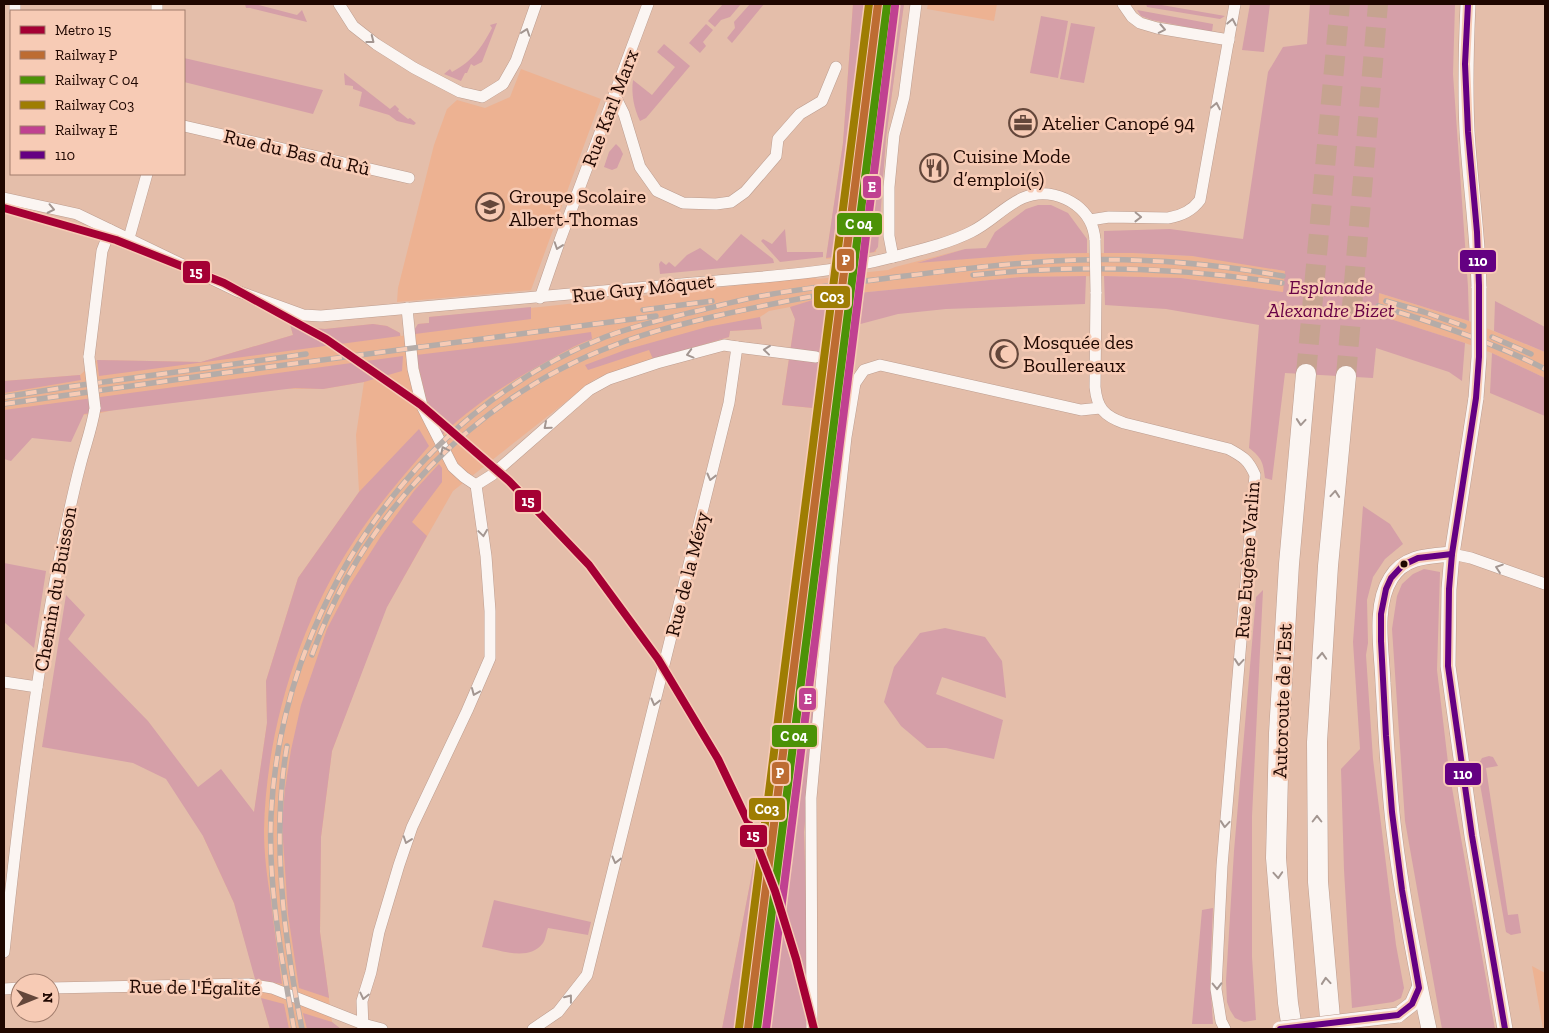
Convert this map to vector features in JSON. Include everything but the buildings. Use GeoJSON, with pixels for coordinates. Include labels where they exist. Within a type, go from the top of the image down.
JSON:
{"type":"FeatureCollection","features":[{"type":"Feature","properties":{"kind":"highway","name":"Autoroute de l’Est"},"geometry":{"type":"LineString","coordinates":[[1292,1029],[1288,1003],[1276,858],[1279,733],[1288,574],[1306,374]]}},
{"type":"Feature","properties":{"kind":"highway","name":"Autoroute de l’Est"},"geometry":{"type":"LineString","coordinates":[[1331,1029],[1318,882],[1317,742],[1328,566],[1346,376]]}},
{"type":"Feature","properties":{"kind":"main road"},"geometry":{"type":"LineString","coordinates":[[1468,4],[1465,64],[1479,288],[1479,357],[1476,398],[1452,554],[1449,589],[1448,666],[1472,836],[1505,1029]]}},
{"type":"Feature","properties":{"kind":"main road"},"geometry":{"type":"LineString","coordinates":[[1428,1028],[1419,988],[1394,830],[1380,618],[1383,594],[1391,577],[1403,566],[1419,557],[1452,554]]}},
{"type":"Feature","properties":{"kind":"main road"},"geometry":{"type":"LineString","coordinates":[[1398,1015],[1412,1004],[1419,988]]}},
{"type":"Feature","properties":{"kind":"main road"},"geometry":{"type":"LineString","coordinates":[[1280,1029],[1398,1015],[1419,1020],[1428,1028]]}},
{"type":"Feature","properties":{"kind":"street"},"geometry":{"type":"LineString","coordinates":[[339,4],[353,26],[376,44],[414,68],[460,92],[482,96],[503,84],[516,61],[536,4]]}},
{"type":"Feature","properties":{"kind":"street","name":"Rue Karl Marx"},"geometry":{"type":"LineString","coordinates":[[540,298],[648,4]]}},
{"type":"Feature","properties":{"kind":"street"},"geometry":{"type":"LineString","coordinates":[[893,257],[888,236],[894,135],[904,96],[916,4]]}},
{"type":"Feature","properties":{"kind":"street"},"geometry":{"type":"LineString","coordinates":[[1123,4],[1132,17],[1140,23],[1157,28],[1229,40]]}},
{"type":"Feature","properties":{"kind":"street"},"geometry":{"type":"LineString","coordinates":[[812,1029],[811,798],[832,566],[846,437],[855,383],[864,370],[880,365],[1081,410],[1100,408],[1095,387],[1095,240],[1090,220],[1109,217],[1168,218],[1184,213],[1200,200],[1235,4]]}},
{"type":"Feature","properties":{"kind":"street"},"geometry":{"type":"LineString","coordinates":[[615,96],[624,114],[640,167],[657,191],[683,203],[716,204],[731,202],[745,192],[776,156],[778,139],[800,114],[822,101],[836,67]]}},
{"type":"Feature","properties":{"kind":"street","name":"Rue du Bas du Rû"},"geometry":{"type":"LineString","coordinates":[[185,126],[409,178]]}},
{"type":"Feature","properties":{"kind":"street"},"geometry":{"type":"LineString","coordinates":[[128,238],[147,175]]}},
{"type":"Feature","properties":{"kind":"street","name":"Rue Guy Môquet"},"geometry":{"type":"LineString","coordinates":[[4,198],[77,214],[237,291],[304,315],[321,316],[540,298],[863,264],[956,239],[973,232],[1015,202],[1033,194],[1046,193],[1064,197],[1080,208],[1090,220]]}},
{"type":"Feature","properties":{"kind":"street","name":"Chemin du Buisson"},"geometry":{"type":"LineString","coordinates":[[4,952],[5,929],[20,807],[53,594],[64,531],[80,465],[93,425],[95,408],[89,357],[102,251],[110,230]]}},
{"type":"Feature","properties":{"kind":"street"},"geometry":{"type":"LineString","coordinates":[[382,1029],[363,1026],[362,1001],[371,972],[379,932],[412,827],[490,658],[490,611],[486,556],[476,485],[459,474],[453,467],[422,406],[413,369],[406,308]]}},
{"type":"Feature","properties":{"kind":"street"},"geometry":{"type":"LineString","coordinates":[[476,485],[492,475],[589,390],[602,383],[657,363],[724,345],[816,357]]}},
{"type":"Feature","properties":{"kind":"street","name":"Rue de la Mézy"},"geometry":{"type":"LineString","coordinates":[[533,1029],[558,1012],[586,975],[730,403],[737,347]]}},
{"type":"Feature","properties":{"kind":"street","name":"Rue Eugène Varlin"},"geometry":{"type":"LineString","coordinates":[[1100,408],[1108,416],[1124,422],[1229,449],[1250,464],[1255,475],[1222,866],[1216,989],[1220,1021],[1225,1029]]}},
{"type":"Feature","properties":{"kind":"street"},"geometry":{"type":"LineString","coordinates":[[1452,554],[1471,558],[1545,584]]}},
{"type":"Feature","properties":{"kind":"street"},"geometry":{"type":"LineString","coordinates":[[4,682],[38,687]]}},
{"type":"Feature","properties":{"kind":"street","name":"Rue de l'Égalité"},"geometry":{"type":"LineString","coordinates":[[60,988],[248,984],[272,988],[363,1026]]}},
{"type":"Feature","properties":{"kind":"shaded area"},"geometry":{"type":"Polygon","coordinates":[[[853,4],[904,4],[886,138],[876,252],[862,254],[860,273],[888,270],[965,249],[920,262],[1031,254],[1133,253],[1192,256],[1235,262],[1286,271],[1379,293],[1469,321],[1545,352],[1545,378],[1492,353],[1377,315],[1283,292],[1181,278],[1104,276],[1021,277],[858,293],[853,326],[804,832],[810,1029],[722,1029],[769,785],[812,408],[782,405],[795,319],[790,307],[769,311],[760,317],[762,329],[730,331],[729,337],[653,359],[595,379],[453,491],[385,610],[332,751],[321,837],[320,932],[333,1029],[270,1029],[234,903],[203,836],[254,813],[267,723],[266,681],[298,578],[359,492],[356,435],[364,382],[323,389],[203,388],[101,413],[4,423],[4,381],[80,375],[97,360],[201,362],[293,335],[290,324],[299,327],[325,329],[373,324],[387,326],[400,333],[401,336],[414,334],[418,324],[429,323],[429,317],[540,307],[813,277],[817,279],[838,277],[840,258],[826,259],[843,143],[853,4]]]}},
{"type":"Feature","properties":{"kind":"shaded area"},"geometry":{"type":"Polygon","coordinates":[[[928,4],[997,4],[994,21],[927,9],[928,4]]]}},
{"type":"Feature","properties":{"kind":"shaded area","name":"Groupe Scolaire Albert-Thomas"},"geometry":{"type":"Polygon","coordinates":[[[521,69],[601,99],[531,290],[397,302],[398,288],[434,145],[447,109],[457,100],[485,108],[510,97],[521,69]]]}},
{"type":"Feature","properties":{"kind":"shaded area"},"geometry":{"type":"Polygon","coordinates":[[[1532,966],[1545,973],[1545,1029],[1543,1029],[1532,966]]]}},
{"type":"Feature","properties":{"kind":"green space"},"geometry":{"type":"Polygon","coordinates":[[[245,4],[255,4],[297,15],[302,10],[307,22],[246,8],[245,4]]]}},
{"type":"Feature","properties":{"kind":"green space"},"geometry":{"type":"Polygon","coordinates":[[[723,4],[741,4],[730,17],[721,20],[715,27],[708,21],[723,4]]]}},
{"type":"Feature","properties":{"kind":"green space"},"geometry":{"type":"Polygon","coordinates":[[[750,4],[764,4],[732,43],[727,38],[735,28],[734,22],[750,4]]]}},
{"type":"Feature","properties":{"kind":"green space"},"geometry":{"type":"Polygon","coordinates":[[[853,4],[872,4],[841,256],[826,258],[843,143],[853,4]]]}},
{"type":"Feature","properties":{"kind":"green space"},"geometry":{"type":"Polygon","coordinates":[[[896,4],[904,4],[886,138],[878,247],[874,252],[862,254],[896,4]]]}},
{"type":"Feature","properties":{"kind":"green space"},"geometry":{"type":"Polygon","coordinates":[[[1146,4],[1156,4],[1225,16],[1220,19],[1147,7],[1146,4]]]}},
{"type":"Feature","properties":{"kind":"green space"},"geometry":{"type":"Polygon","coordinates":[[[1250,4],[1270,4],[1264,52],[1242,50],[1250,4]]]}},
{"type":"Feature","properties":{"kind":"green space","name":"Esplanade Alexandre Bizet"},"geometry":{"type":"Polygon","coordinates":[[[1310,4],[1455,4],[1453,74],[1469,321],[1379,293],[1378,315],[1465,343],[1462,381],[1449,372],[1376,348],[1373,378],[1285,373],[1272,480],[1265,478],[1261,461],[1249,448],[1259,325],[1166,309],[1105,305],[1104,276],[1181,278],[1283,292],[1285,271],[1192,256],[1104,253],[1104,231],[1170,229],[1243,239],[1268,72],[1283,47],[1307,44],[1310,4]]]}},
{"type":"Feature","properties":{"kind":"green space"},"geometry":{"type":"Polygon","coordinates":[[[1137,10],[1213,24],[1212,32],[1152,20],[1141,16],[1137,10]]]}},
{"type":"Feature","properties":{"kind":"green space"},"geometry":{"type":"Polygon","coordinates":[[[1041,16],[1068,21],[1058,78],[1030,73],[1041,16]]]}},
{"type":"Feature","properties":{"kind":"green space"},"geometry":{"type":"Polygon","coordinates":[[[497,23],[482,62],[474,66],[471,64],[461,81],[444,74],[450,69],[452,72],[471,58],[488,35],[492,28],[490,25],[497,23]]]}},
{"type":"Feature","properties":{"kind":"green space"},"geometry":{"type":"Polygon","coordinates":[[[1071,23],[1095,27],[1084,83],[1060,79],[1071,23]]]}},
{"type":"Feature","properties":{"kind":"green space"},"geometry":{"type":"Polygon","coordinates":[[[706,24],[713,30],[703,42],[706,46],[700,53],[689,43],[706,24]]]}},
{"type":"Feature","properties":{"kind":"green space"},"geometry":{"type":"Polygon","coordinates":[[[664,44],[690,66],[646,118],[640,121],[632,90],[633,80],[652,95],[675,67],[657,52],[664,44]]]}},
{"type":"Feature","properties":{"kind":"green space"},"geometry":{"type":"Polygon","coordinates":[[[185,58],[323,90],[313,114],[185,82],[185,58]]]}},
{"type":"Feature","properties":{"kind":"green space"},"geometry":{"type":"Polygon","coordinates":[[[344,73],[390,109],[395,105],[399,109],[398,111],[416,123],[414,125],[397,121],[389,115],[359,106],[362,92],[353,89],[353,86],[345,85],[344,73]]]}},
{"type":"Feature","properties":{"kind":"green space"},"geometry":{"type":"Polygon","coordinates":[[[616,144],[623,154],[617,168],[612,170],[604,167],[609,152],[616,144]]]}},
{"type":"Feature","properties":{"kind":"green space"},"geometry":{"type":"Polygon","coordinates":[[[1038,205],[1051,205],[1068,213],[1087,239],[1087,253],[1031,254],[917,263],[965,249],[986,248],[995,232],[1026,209],[1038,205]]]}},
{"type":"Feature","properties":{"kind":"green space"},"geometry":{"type":"Polygon","coordinates":[[[785,229],[787,252],[823,252],[823,257],[780,262],[761,241],[763,239],[772,244],[785,229]]]}},
{"type":"Feature","properties":{"kind":"green space"},"geometry":{"type":"Polygon","coordinates":[[[741,234],[773,259],[774,263],[660,274],[659,264],[661,261],[666,265],[669,262],[675,267],[687,255],[700,248],[717,261],[741,234]]]}},
{"type":"Feature","properties":{"kind":"green space"},"geometry":{"type":"Polygon","coordinates":[[[1086,276],[1085,304],[946,309],[898,314],[853,326],[858,293],[1021,277],[1086,276]]]}},
{"type":"Feature","properties":{"kind":"green space"},"geometry":{"type":"Polygon","coordinates":[[[839,292],[820,415],[741,1029],[722,1029],[769,785],[813,408],[782,405],[795,319],[790,307],[839,292]]]}},
{"type":"Feature","properties":{"kind":"green space"},"geometry":{"type":"Polygon","coordinates":[[[1495,301],[1545,327],[1545,352],[1494,331],[1495,301]]]}},
{"type":"Feature","properties":{"kind":"green space"},"geometry":{"type":"Polygon","coordinates":[[[531,307],[531,319],[415,334],[414,330],[418,324],[429,323],[429,317],[531,307]]]}},
{"type":"Feature","properties":{"kind":"green space"},"geometry":{"type":"Polygon","coordinates":[[[760,317],[762,329],[730,331],[729,337],[653,359],[649,350],[588,370],[585,365],[625,350],[707,327],[760,317]]]}},
{"type":"Feature","properties":{"kind":"green space"},"geometry":{"type":"Polygon","coordinates":[[[290,324],[299,327],[325,329],[373,324],[387,326],[400,333],[400,336],[99,376],[97,360],[201,362],[293,335],[290,324]]]}},
{"type":"Feature","properties":{"kind":"green space"},"geometry":{"type":"Polygon","coordinates":[[[591,332],[592,339],[562,353],[503,387],[465,414],[442,435],[426,398],[416,355],[591,332]]]}},
{"type":"Feature","properties":{"kind":"green space"},"geometry":{"type":"Polygon","coordinates":[[[1492,353],[1545,378],[1545,416],[1490,393],[1492,353]]]}},
{"type":"Feature","properties":{"kind":"green space"},"geometry":{"type":"Polygon","coordinates":[[[403,356],[402,371],[364,382],[323,389],[295,388],[84,414],[71,442],[32,438],[11,461],[4,459],[4,410],[403,356]]]}},
{"type":"Feature","properties":{"kind":"green space"},"geometry":{"type":"Polygon","coordinates":[[[80,375],[81,380],[4,393],[4,381],[80,375]]]}},
{"type":"Feature","properties":{"kind":"green space"},"geometry":{"type":"Polygon","coordinates":[[[845,404],[830,560],[822,561],[845,404]]]}},
{"type":"Feature","properties":{"kind":"green space"},"geometry":{"type":"Polygon","coordinates":[[[419,429],[429,446],[371,516],[334,573],[302,642],[289,679],[271,755],[264,830],[267,874],[282,984],[255,979],[234,903],[203,836],[166,779],[133,763],[42,747],[66,595],[85,615],[68,639],[148,721],[198,787],[221,769],[254,812],[267,723],[266,681],[298,578],[359,492],[419,429]]]}},
{"type":"Feature","properties":{"kind":"green space"},"geometry":{"type":"Polygon","coordinates":[[[439,464],[442,468],[442,482],[412,522],[427,536],[387,607],[332,751],[321,837],[320,932],[329,998],[299,988],[288,914],[282,824],[291,750],[301,705],[327,629],[350,585],[381,536],[414,491],[439,464]]]}},
{"type":"Feature","properties":{"kind":"green space"},"geometry":{"type":"Polygon","coordinates":[[[1363,506],[1390,524],[1403,544],[1385,559],[1373,577],[1367,600],[1368,643],[1366,655],[1373,759],[1396,945],[1404,988],[1401,998],[1393,1002],[1352,1008],[1344,870],[1341,769],[1360,749],[1353,642],[1363,506]]]}},
{"type":"Feature","properties":{"kind":"green space"},"geometry":{"type":"Polygon","coordinates":[[[4,563],[46,571],[34,648],[4,622],[4,563]]]}},
{"type":"Feature","properties":{"kind":"green space"},"geometry":{"type":"Polygon","coordinates":[[[1424,569],[1440,572],[1437,670],[1449,771],[1495,1029],[1442,1029],[1405,821],[1392,629],[1397,596],[1402,584],[1413,574],[1424,569]]]}},
{"type":"Feature","properties":{"kind":"green space"},"geometry":{"type":"Polygon","coordinates":[[[828,582],[804,832],[810,1029],[761,1029],[817,583],[828,582]]]}},
{"type":"Feature","properties":{"kind":"green space"},"geometry":{"type":"Polygon","coordinates":[[[1263,590],[1252,816],[1252,957],[1256,1020],[1244,1022],[1235,1018],[1230,1010],[1227,1002],[1226,981],[1234,851],[1256,597],[1263,590]]]}},
{"type":"Feature","properties":{"kind":"green space"},"geometry":{"type":"Polygon","coordinates":[[[945,628],[985,637],[1002,661],[1006,698],[942,677],[936,694],[1003,720],[994,759],[946,748],[927,748],[901,726],[884,702],[894,667],[920,633],[945,628]]]}},
{"type":"Feature","properties":{"kind":"green space"},"geometry":{"type":"Polygon","coordinates":[[[1493,757],[1498,766],[1486,768],[1508,915],[1518,914],[1521,933],[1511,935],[1506,932],[1477,767],[1482,758],[1493,757]]]}},
{"type":"Feature","properties":{"kind":"green space"},"geometry":{"type":"Polygon","coordinates":[[[494,900],[591,922],[588,935],[548,928],[543,943],[537,949],[530,952],[514,953],[482,947],[494,900]]]}},
{"type":"Feature","properties":{"kind":"green space"},"geometry":{"type":"Polygon","coordinates":[[[1213,908],[1210,978],[1213,1024],[1192,1024],[1202,910],[1213,908]]]}},
{"type":"Feature","properties":{"kind":"green space"},"geometry":{"type":"Polygon","coordinates":[[[261,998],[284,1004],[289,1029],[270,1029],[261,998]]]}},
{"type":"Feature","properties":{"kind":"green space"},"geometry":{"type":"Polygon","coordinates":[[[303,1013],[332,1022],[341,1029],[307,1029],[303,1013]]]}},
{"type":"Feature","properties":{"kind":"tunnel"},"geometry":{"type":"LineString","coordinates":[[1306,374],[1340,4]]}},
{"type":"Feature","properties":{"kind":"tunnel"},"geometry":{"type":"LineString","coordinates":[[1346,376],[1378,4]]}},
{"type":"Feature","properties":{"kind":"railway"},"geometry":{"type":"LineString","coordinates":[[294,1029],[274,897],[271,817],[280,741],[300,666],[330,595],[369,529],[417,468],[473,415],[536,371],[605,337],[660,320],[781,293],[838,284],[979,267],[1078,260],[1180,263],[1232,268],[1283,276]]}},
{"type":"Feature","properties":{"kind":"railway"},"geometry":{"type":"LineString","coordinates":[[973,275],[1090,268],[1204,273],[1282,283]]}},
{"type":"Feature","properties":{"kind":"railway"},"geometry":{"type":"LineString","coordinates":[[312,655],[334,604],[361,555],[393,509],[430,467],[471,429],[516,396],[564,368],[640,336],[716,316],[839,292]]}},
{"type":"Feature","properties":{"kind":"railway"},"geometry":{"type":"LineString","coordinates":[[643,310],[712,301]]}},
{"type":"Feature","properties":{"kind":"railway"},"geometry":{"type":"LineString","coordinates":[[1386,301],[1464,326]]}},
{"type":"Feature","properties":{"kind":"railway"},"geometry":{"type":"LineString","coordinates":[[1378,306],[1463,334],[1505,350],[1545,369]]}},
{"type":"Feature","properties":{"kind":"railway"},"geometry":{"type":"LineString","coordinates":[[4,404],[656,316]]}},
{"type":"Feature","properties":{"kind":"railway"},"geometry":{"type":"LineString","coordinates":[[1492,337],[1531,354]]}},
{"type":"Feature","properties":{"kind":"railway"},"geometry":{"type":"LineString","coordinates":[[4,397],[306,354]]}},
{"type":"Feature","properties":{"kind":"railway"},"geometry":{"type":"LineString","coordinates":[[287,746],[282,781],[280,852],[285,924],[302,1029]]}},
{"type":"Feature","properties":{"kind":"metro line","name":"15"},"geometry":{"type":"LineString","coordinates":[[4,208],[116,240],[224,283],[326,339],[421,405],[509,481],[589,565],[658,659],[718,759],[749,824],[775,891],[796,959],[814,1029]]}},
{"type":"Feature","properties":{"kind":"rail line","name":"C03"},"geometry":{"type":"LineString","coordinates":[[739,1028],[869,4]]}},
{"type":"Feature","properties":{"kind":"rail line","name":"P"},"geometry":{"type":"LineString","coordinates":[[748,1029],[878,4]]}},
{"type":"Feature","properties":{"kind":"rail line","name":"E"},"geometry":{"type":"LineString","coordinates":[[766,1029],[895,6]]}},
{"type":"Feature","properties":{"kind":"transit line","name":"110"},"geometry":{"type":"LineString","coordinates":[[1468,4],[1465,64],[1468,132],[1477,232],[1479,357],[1476,398],[1452,554],[1449,589],[1448,666],[1472,836],[1505,1029]]}},
{"type":"Feature","properties":{"kind":"transit line"},"geometry":{"type":"LineString","coordinates":[[757,1029],[887,5]]}},
{"type":"Feature","properties":{"kind":"transit line","name":"110"},"geometry":{"type":"LineString","coordinates":[[1280,1029],[1398,1015],[1412,1004],[1419,988],[1402,890],[1392,812],[1386,736],[1381,614],[1386,589],[1391,578],[1403,565],[1418,558],[1452,554]]}},
{"type":"Feature","properties":{"kind":"place","name":"Atelier Canopé 94"},"geometry":{"type":"Point","coordinates":[1023,123]}},
{"type":"Feature","properties":{"kind":"place","name":"Cuisine Mode d’emploi(s)"},"geometry":{"type":"Point","coordinates":[934,168]}},
{"type":"Feature","properties":{"kind":"place","name":"Groupe Scolaire Albert-Thomas"},"geometry":{"type":"Point","coordinates":[490,207]}},
{"type":"Feature","properties":{"kind":"place","name":"Mosquée des Boullereaux"},"geometry":{"type":"Point","coordinates":[1004,354]}}]}
